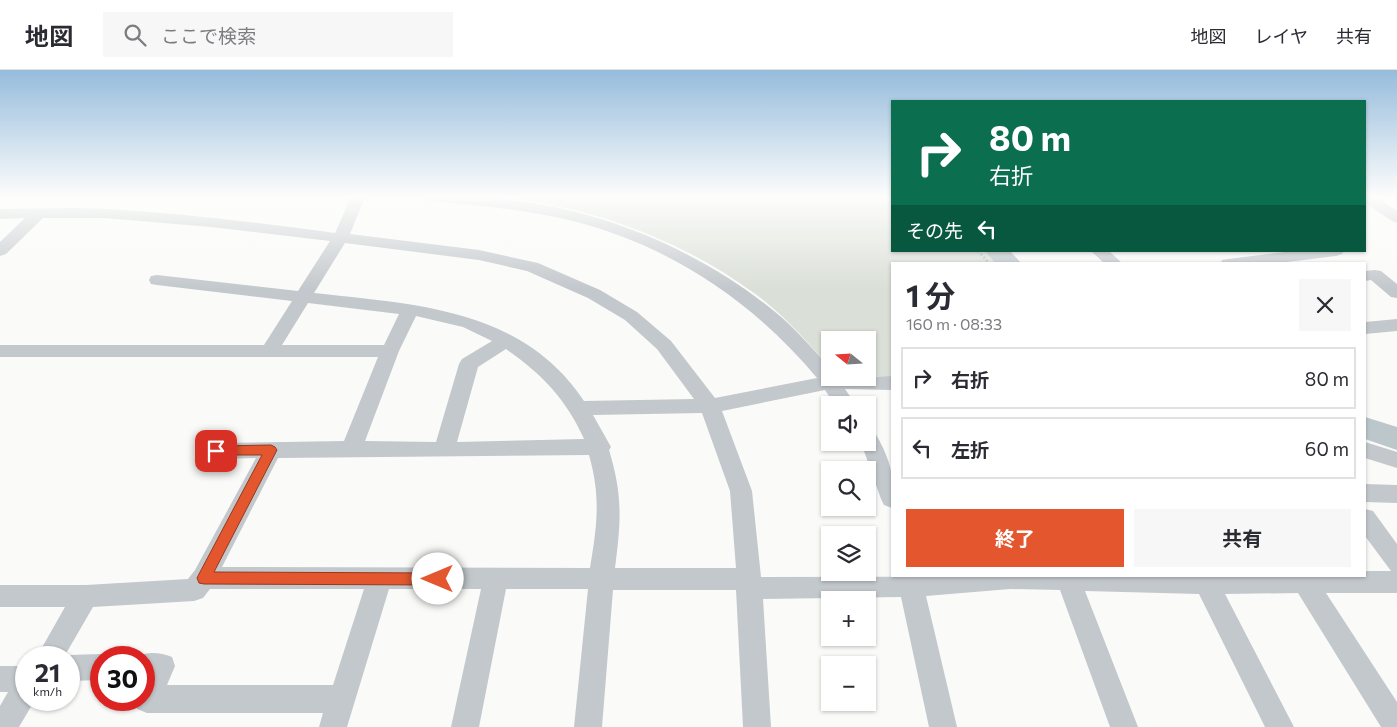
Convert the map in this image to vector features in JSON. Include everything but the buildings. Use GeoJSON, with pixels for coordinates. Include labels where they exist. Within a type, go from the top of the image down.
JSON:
{"type":"FeatureCollection","features":[{"type":"Feature","properties":{"kind":"street"},"geometry":{"type":"LineString","coordinates":[[0,251],[25,228]]}},
{"type":"Feature","properties":{"kind":"street"},"geometry":{"type":"LineString","coordinates":[[253,228],[479,255],[532,267],[594,294],[631,316],[664,345],[710,406],[741,491],[749,583],[757,727]]}},
{"type":"Feature","properties":{"kind":"street"},"geometry":{"type":"LineString","coordinates":[[269,350],[340,239],[345,228]]}},
{"type":"Feature","properties":{"kind":"street"},"geometry":{"type":"LineString","coordinates":[[612,228],[637,237],[704,269],[749,298],[794,339],[821,370]]}},
{"type":"Feature","properties":{"kind":"street"},"geometry":{"type":"LineString","coordinates":[[1100,252],[1113,262]]}},
{"type":"Feature","properties":{"kind":"street"},"geometry":{"type":"LineString","coordinates":[[1245,262],[1328,252]]}},
{"type":"Feature","properties":{"kind":"street"},"geometry":{"type":"LineString","coordinates":[[1366,276],[1375,275],[1397,293]]}},
{"type":"Feature","properties":{"kind":"street"},"geometry":{"type":"LineString","coordinates":[[157,280],[304,296],[410,310],[452,318],[506,340],[526,353],[554,378],[580,408],[600,447],[609,502],[588,727]]}},
{"type":"Feature","properties":{"kind":"street"},"geometry":{"type":"LineString","coordinates":[[351,448],[390,351],[410,310]]}},
{"type":"Feature","properties":{"kind":"street"},"geometry":{"type":"LineString","coordinates":[[1366,328],[1397,325]]}},
{"type":"Feature","properties":{"kind":"street"},"geometry":{"type":"LineString","coordinates":[[444,450],[469,364],[506,340]]}},
{"type":"Feature","properties":{"kind":"street"},"geometry":{"type":"LineString","coordinates":[[0,351],[390,351]]}},
{"type":"Feature","properties":{"kind":"street"},"geometry":{"type":"LineString","coordinates":[[876,383],[891,383]]}},
{"type":"Feature","properties":{"kind":"street"},"geometry":{"type":"LineString","coordinates":[[580,408],[710,406],[821,384]]}},
{"type":"Feature","properties":{"kind":"street"},"geometry":{"type":"LineString","coordinates":[[216,451],[351,448],[444,450],[600,447]]}},
{"type":"Feature","properties":{"kind":"street"},"geometry":{"type":"LineString","coordinates":[[0,596],[86,596],[194,590],[204,578],[271,450]]}},
{"type":"Feature","properties":{"kind":"street"},"geometry":{"type":"LineString","coordinates":[[1366,450],[1397,460]]}},
{"type":"Feature","properties":{"kind":"street"},"geometry":{"type":"LineString","coordinates":[[875,451],[891,496]]}},
{"type":"Feature","properties":{"kind":"street"},"geometry":{"type":"LineString","coordinates":[[1366,493],[1397,494]]}},
{"type":"Feature","properties":{"kind":"street"},"geometry":{"type":"LineString","coordinates":[[1366,519],[1397,563]]}},
{"type":"Feature","properties":{"kind":"street"},"geometry":{"type":"LineString","coordinates":[[204,578],[601,579],[749,583],[909,581],[1010,577],[1068,579],[1143,578],[1206,582],[1397,582]]}},
{"type":"Feature","properties":{"kind":"street"},"geometry":{"type":"LineString","coordinates":[[333,727],[380,579]]}},
{"type":"Feature","properties":{"kind":"street"},"geometry":{"type":"LineString","coordinates":[[465,727],[496,579]]}},
{"type":"Feature","properties":{"kind":"street"},"geometry":{"type":"LineString","coordinates":[[1068,579],[1124,727]]}},
{"type":"Feature","properties":{"kind":"street"},"geometry":{"type":"LineString","coordinates":[[909,581],[943,727]]}},
{"type":"Feature","properties":{"kind":"street"},"geometry":{"type":"LineString","coordinates":[[1206,582],[1280,727]]}},
{"type":"Feature","properties":{"kind":"street"},"geometry":{"type":"LineString","coordinates":[[1305,583],[1397,727]]}},
{"type":"Feature","properties":{"kind":"street"},"geometry":{"type":"LineString","coordinates":[[56,646],[86,596]]}},
{"type":"Feature","properties":{"kind":"street"},"geometry":{"type":"LineString","coordinates":[[155,666],[162,666],[155,681]]}},
{"type":"Feature","properties":{"kind":"street"},"geometry":{"type":"LineString","coordinates":[[0,680],[15,679]]}},
{"type":"Feature","properties":{"kind":"street"},"geometry":{"type":"LineString","coordinates":[[155,699],[342,700]]}},
{"type":"Feature","properties":{"kind":"street"},"geometry":{"type":"LineString","coordinates":[[3,727],[15,707]]}},
{"type":"Feature","properties":{"kind":"path"},"geometry":{"type":"LineString","coordinates":[[979,252],[988,262]]}},
{"type":"Feature","properties":{"kind":"shaded area"},"geometry":{"type":"Polygon","coordinates":[[[632,228],[891,228],[891,252],[994,252],[1006,262],[891,262],[891,376],[876,376],[876,331],[821,331],[821,358],[794,328],[765,301],[696,256],[632,228]]]}},
{"type":"Feature","properties":{"kind":"waterway"},"geometry":{"type":"LineString","coordinates":[[997,252],[1008,262]]}},
{"type":"Feature","properties":{"kind":"waterway"},"geometry":{"type":"LineString","coordinates":[[1366,428],[1397,439]]}},
{"type":"Feature","properties":{"kind":"route"},"geometry":{"type":"LineString","coordinates":[[216,451],[271,450],[204,578],[438,579]]}}]}
